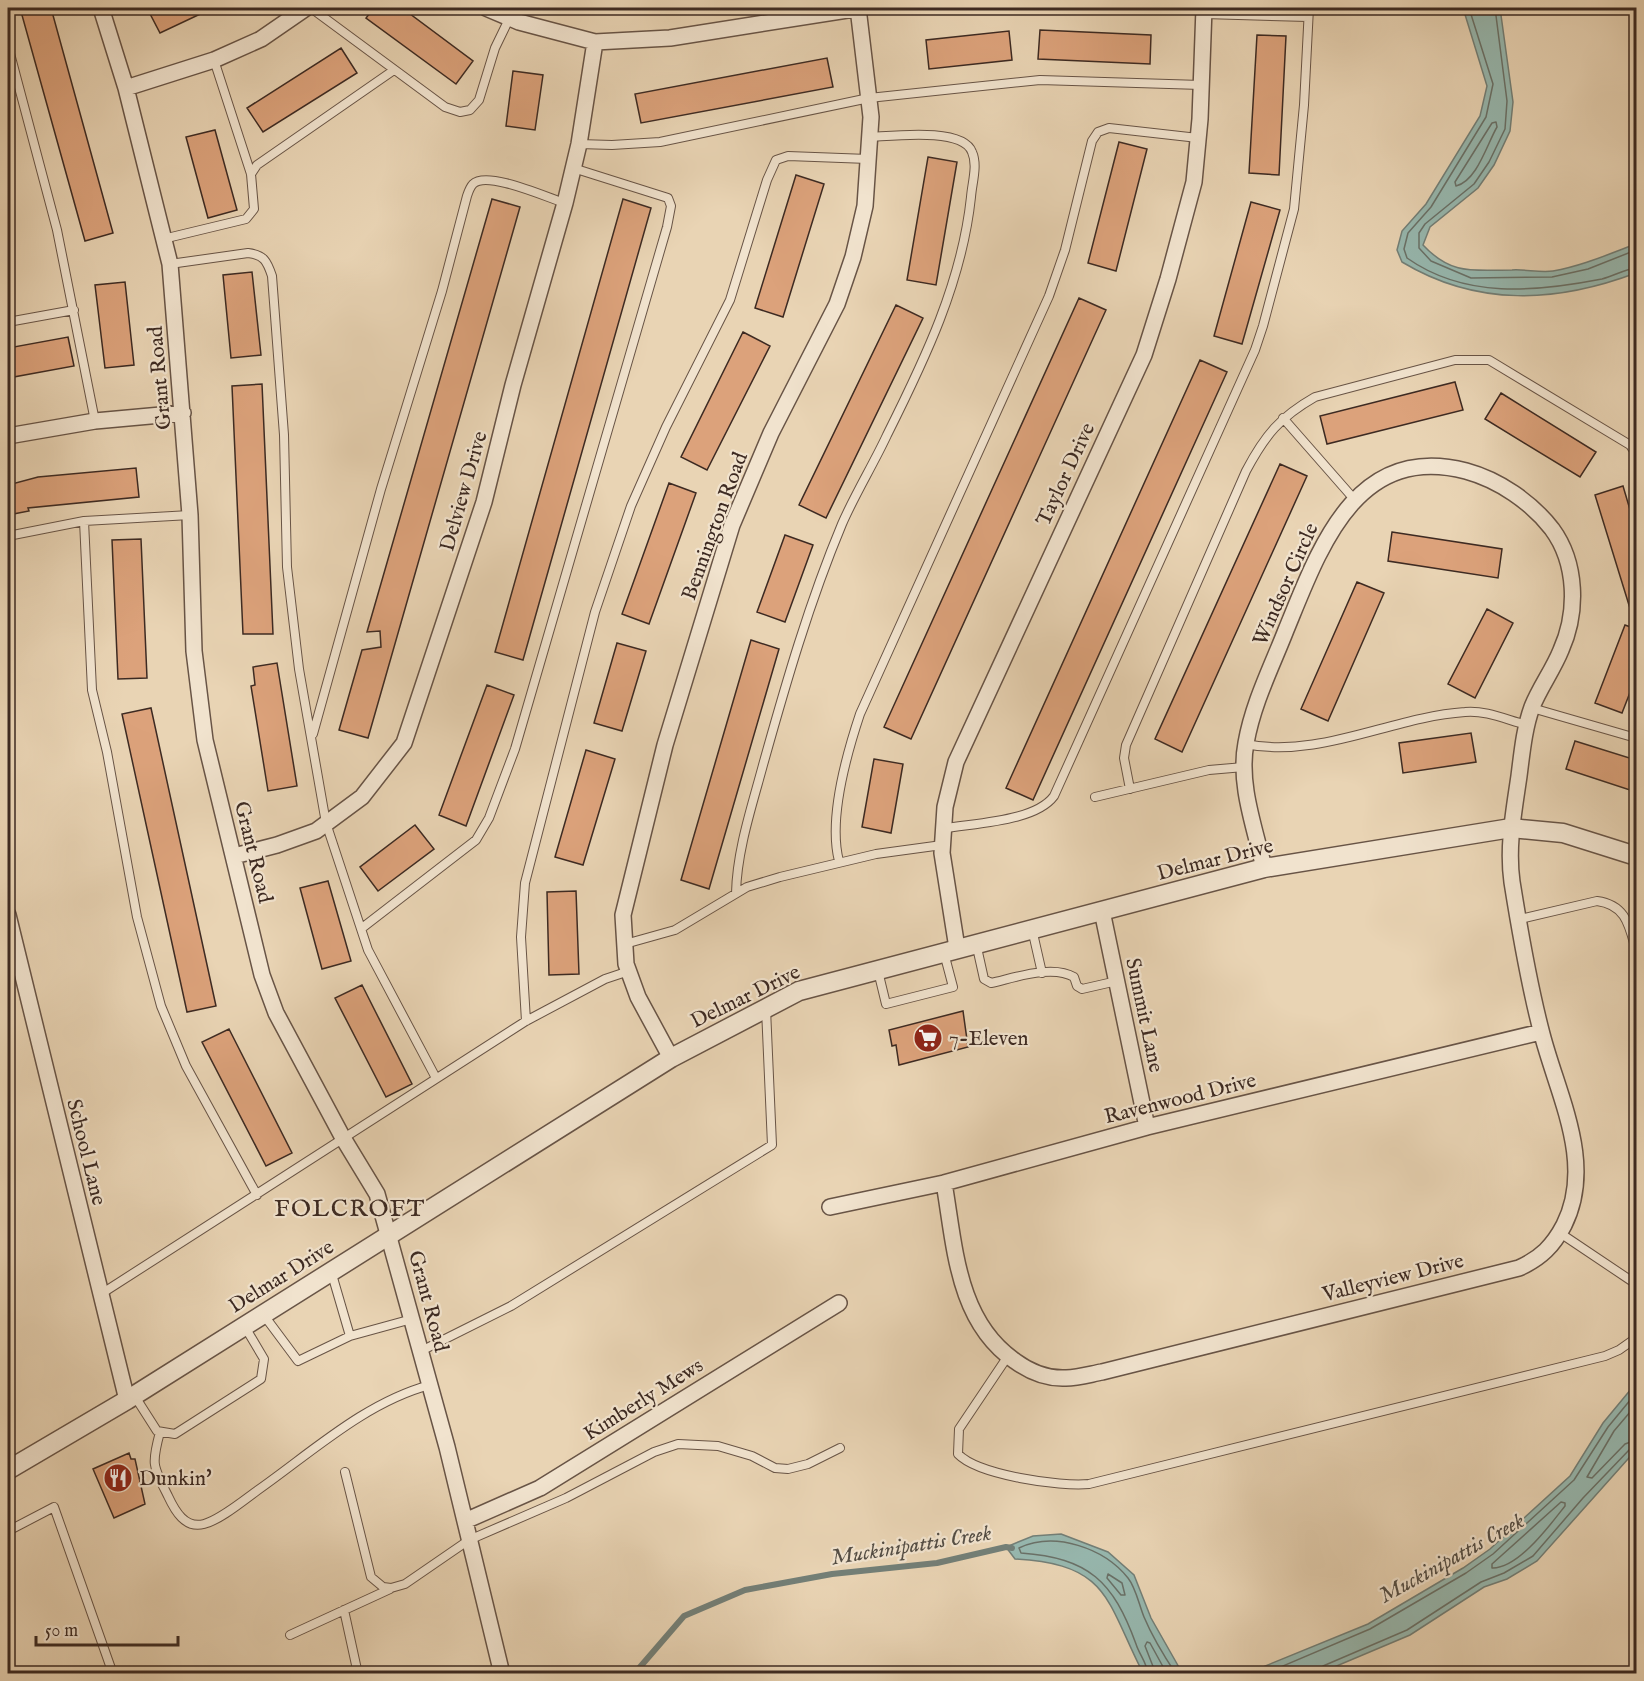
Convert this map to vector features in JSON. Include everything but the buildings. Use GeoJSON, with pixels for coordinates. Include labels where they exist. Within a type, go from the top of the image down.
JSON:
{"type":"FeatureCollection","features":[{"type":"Feature","properties":{"kind":"street","name":"Grant Road"},"geometry":{"type":"LineString","coordinates":[[101,8],[126,88],[170,264],[190,515],[194,651],[205,740],[262,975],[276,1013],[343,1138],[377,1194],[430,1385],[502,1674]]}},
{"type":"Feature","properties":{"kind":"street"},"geometry":{"type":"LineString","coordinates":[[126,88],[214,60],[261,39],[306,8]]}},
{"type":"Feature","properties":{"kind":"street"},"geometry":{"type":"LineString","coordinates":[[486,8],[595,42],[670,38],[788,13],[859,8]]}},
{"type":"Feature","properties":{"kind":"street","name":"Bennington Road"},"geometry":{"type":"LineString","coordinates":[[671,1058],[638,997],[628,970],[623,915],[665,745],[732,525],[771,433],[837,304],[853,257],[865,206],[870,137],[869,98],[859,8]]}},
{"type":"Feature","properties":{"kind":"street","name":"Taylor Drive"},"geometry":{"type":"LineString","coordinates":[[951,950],[942,829],[956,762],[1144,355],[1168,279],[1194,182],[1204,11]]}},
{"type":"Feature","properties":{"kind":"street","name":"Delview Drive"},"geometry":{"type":"LineString","coordinates":[[234,856],[278,845],[316,831],[362,797],[404,743],[484,502],[513,385],[565,204],[579,144],[595,42]]}},
{"type":"Feature","properties":{"kind":"street"},"geometry":{"type":"LineString","coordinates":[[8,436],[94,421],[183,413]]}},
{"type":"Feature","properties":{"kind":"street","name":"Windsor Circle"},"geometry":{"type":"LineString","coordinates":[[1264,868],[1248,798],[1244,767],[1245,744],[1256,704],[1313,565],[1337,519],[1354,499],[1393,473],[1451,467],[1490,480],[1536,510],[1554,532],[1567,555],[1572,578],[1568,631],[1532,708],[1527,725],[1511,828]]}},
{"type":"Feature","properties":{"kind":"street","name":"Delmar Drive"},"geometry":{"type":"LineString","coordinates":[[8,1470],[130,1397],[671,1058],[799,991],[1264,868],[1511,828],[1563,833],[1636,856]]}},
{"type":"Feature","properties":{"kind":"street","name":"Valleyview Drive"},"geometry":{"type":"LineString","coordinates":[[944,1184],[968,1303],[984,1332],[1008,1356],[1038,1374],[1053,1377],[1067,1378],[1102,1372],[1519,1268],[1541,1257],[1560,1233],[1575,1194],[1577,1163],[1571,1130],[1541,1032],[1511,877],[1511,828]]}},
{"type":"Feature","properties":{"kind":"street","name":"Summit Lane"},"geometry":{"type":"LineString","coordinates":[[1102,911],[1147,1127]]}},
{"type":"Feature","properties":{"kind":"street","name":"School Lane"},"geometry":{"type":"LineString","coordinates":[[8,920],[101,1294],[130,1397]]}},
{"type":"Feature","properties":{"kind":"street","name":"Ravenwood Drive"},"geometry":{"type":"LineString","coordinates":[[830,1207],[944,1184],[1147,1127],[1541,1032]]}},
{"type":"Feature","properties":{"kind":"street","name":"Kimberly Mews"},"geometry":{"type":"LineString","coordinates":[[465,1521],[540,1488],[839,1303]]}},
{"type":"Feature","properties":{"kind":"lane"},"geometry":{"type":"LineString","coordinates":[[311,8],[340,27],[445,107],[460,112],[470,110],[479,100],[495,48],[510,17]]}},
{"type":"Feature","properties":{"kind":"lane"},"geometry":{"type":"LineString","coordinates":[[942,829],[1007,818],[1046,807],[1066,770],[1255,350],[1294,209],[1304,105],[1309,8]]}},
{"type":"Feature","properties":{"kind":"lane"},"geometry":{"type":"LineString","coordinates":[[1204,11],[1308,17]]}},
{"type":"Feature","properties":{"kind":"lane"},"geometry":{"type":"LineString","coordinates":[[8,46],[57,230],[94,421]]}},
{"type":"Feature","properties":{"kind":"lane"},"geometry":{"type":"LineString","coordinates":[[163,239],[246,219],[254,209],[251,174],[214,60]]}},
{"type":"Feature","properties":{"kind":"lane"},"geometry":{"type":"LineString","coordinates":[[251,174],[257,165],[394,70]]}},
{"type":"Feature","properties":{"kind":"lane"},"geometry":{"type":"LineString","coordinates":[[579,144],[612,146],[660,142],[869,98],[1040,80],[1201,85]]}},
{"type":"Feature","properties":{"kind":"lane"},"geometry":{"type":"LineString","coordinates":[[838,861],[834,833],[852,739],[860,714],[1049,296],[1065,250],[1092,141],[1098,132],[1108,128],[1198,138]]}},
{"type":"Feature","properties":{"kind":"lane"},"geometry":{"type":"LineString","coordinates":[[736,893],[736,874],[754,800],[787,676],[810,608],[843,522],[889,432],[948,302],[969,216],[974,165],[972,150],[965,143],[953,136],[870,137]]}},
{"type":"Feature","properties":{"kind":"lane"},"geometry":{"type":"LineString","coordinates":[[526,1022],[521,937],[525,883],[595,612],[631,506],[666,427],[730,300],[767,180],[776,160],[788,156],[868,159]]}},
{"type":"Feature","properties":{"kind":"lane"},"geometry":{"type":"LineString","coordinates":[[362,928],[476,840],[489,818],[515,749],[667,227],[671,206],[668,198],[573,168]]}},
{"type":"Feature","properties":{"kind":"lane"},"geometry":{"type":"LineString","coordinates":[[312,737],[381,489],[442,291],[466,196],[474,183],[482,179],[495,179],[565,204]]}},
{"type":"Feature","properties":{"kind":"lane"},"geometry":{"type":"LineString","coordinates":[[170,264],[248,253],[261,255],[267,261],[272,276],[284,435],[287,567],[299,669],[326,823],[368,950],[436,1078]]}},
{"type":"Feature","properties":{"kind":"lane"},"geometry":{"type":"LineString","coordinates":[[8,322],[74,310]]}},
{"type":"Feature","properties":{"kind":"lane"},"geometry":{"type":"LineString","coordinates":[[1130,789],[1124,758],[1131,733],[1246,471],[1269,431],[1283,418],[1316,397],[1455,360],[1472,358],[1489,360],[1520,378],[1630,445],[1636,454]]}},
{"type":"Feature","properties":{"kind":"lane"},"geometry":{"type":"LineString","coordinates":[[1283,418],[1354,499]]}},
{"type":"Feature","properties":{"kind":"lane"},"geometry":{"type":"LineString","coordinates":[[8,536],[84,521],[190,515]]}},
{"type":"Feature","properties":{"kind":"lane"},"geometry":{"type":"LineString","coordinates":[[84,521],[92,690],[107,752],[137,917],[161,1006],[186,1066],[257,1195]]}},
{"type":"Feature","properties":{"kind":"lane"},"geometry":{"type":"LineString","coordinates":[[1532,708],[1636,738]]}},
{"type":"Feature","properties":{"kind":"lane"},"geometry":{"type":"LineString","coordinates":[[1245,744],[1278,749],[1300,748],[1408,722],[1465,712],[1483,712],[1527,725]]}},
{"type":"Feature","properties":{"kind":"lane"},"geometry":{"type":"LineString","coordinates":[[1095,797],[1209,770],[1244,767]]}},
{"type":"Feature","properties":{"kind":"lane"},"geometry":{"type":"LineString","coordinates":[[625,944],[675,930],[736,893],[769,880],[838,861],[942,845]]}},
{"type":"Feature","properties":{"kind":"lane"},"geometry":{"type":"LineString","coordinates":[[1520,919],[1596,901],[1608,902],[1617,907],[1628,919],[1636,950]]}},
{"type":"Feature","properties":{"kind":"lane"},"geometry":{"type":"LineString","coordinates":[[1032,929],[1042,974]]}},
{"type":"Feature","properties":{"kind":"lane"},"geometry":{"type":"LineString","coordinates":[[976,943],[984,979],[991,983],[1042,974],[1068,973],[1074,976],[1077,986],[1082,989],[1116,981]]}},
{"type":"Feature","properties":{"kind":"lane"},"geometry":{"type":"LineString","coordinates":[[878,970],[886,1004],[953,987],[951,950]]}},
{"type":"Feature","properties":{"kind":"lane"},"geometry":{"type":"LineString","coordinates":[[101,1294],[526,1022],[605,979],[628,970]]}},
{"type":"Feature","properties":{"kind":"lane"},"geometry":{"type":"LineString","coordinates":[[421,1352],[511,1306],[772,1145],[766,1009]]}},
{"type":"Feature","properties":{"kind":"lane"},"geometry":{"type":"LineString","coordinates":[[1560,1233],[1636,1284]]}},
{"type":"Feature","properties":{"kind":"lane"},"geometry":{"type":"LineString","coordinates":[[331,1271],[350,1336]]}},
{"type":"Feature","properties":{"kind":"lane"},"geometry":{"type":"LineString","coordinates":[[263,1314],[298,1362],[350,1336],[412,1319]]}},
{"type":"Feature","properties":{"kind":"lane"},"geometry":{"type":"LineString","coordinates":[[130,1397],[157,1431],[175,1434],[261,1379],[264,1359],[244,1326]]}},
{"type":"Feature","properties":{"kind":"lane"},"geometry":{"type":"LineString","coordinates":[[1008,1356],[959,1429],[958,1455],[965,1462],[986,1468],[1055,1485],[1070,1486],[1089,1484],[1605,1356],[1619,1350],[1636,1338]]}},
{"type":"Feature","properties":{"kind":"lane"},"geometry":{"type":"LineString","coordinates":[[160,1432],[153,1467],[178,1516],[188,1523],[204,1524],[232,1508],[375,1407],[408,1391],[430,1385]]}},
{"type":"Feature","properties":{"kind":"lane"},"geometry":{"type":"LineString","coordinates":[[290,1635],[391,1588],[405,1584],[469,1540],[566,1498],[654,1452],[678,1444],[718,1446],[752,1456],[775,1468],[788,1469],[808,1464],[840,1448]]}},
{"type":"Feature","properties":{"kind":"lane"},"geometry":{"type":"LineString","coordinates":[[345,1472],[370,1577],[376,1584],[391,1588]]}},
{"type":"Feature","properties":{"kind":"lane"},"geometry":{"type":"LineString","coordinates":[[8,1531],[54,1507],[113,1674]]}},
{"type":"Feature","properties":{"kind":"lane"},"geometry":{"type":"LineString","coordinates":[[344,1610],[358,1674]]}},
{"type":"Feature","properties":{"kind":"water"},"geometry":{"type":"Polygon","coordinates":[[[1463,8],[1500,8],[1513,102],[1510,131],[1494,165],[1478,188],[1430,227],[1423,245],[1454,267],[1475,270],[1543,272],[1574,266],[1636,244],[1636,273],[1576,290],[1547,295],[1517,296],[1459,287],[1430,277],[1402,262],[1397,250],[1402,231],[1426,204],[1480,116],[1487,86],[1463,8]]]}},
{"type":"Feature","properties":{"kind":"water"},"geometry":{"type":"Polygon","coordinates":[[[1636,1383],[1636,1450],[1537,1561],[1507,1579],[1484,1587],[1410,1635],[1320,1673],[1248,1673],[1368,1624],[1463,1568],[1490,1549],[1570,1476],[1603,1423],[1636,1383]]]}},
{"type":"Feature","properties":{"kind":"water"},"geometry":{"type":"Polygon","coordinates":[[[1061,1534],[1108,1552],[1134,1575],[1151,1618],[1180,1669],[1186,1673],[1143,1673],[1111,1607],[1101,1591],[1087,1578],[1070,1569],[1046,1562],[1015,1559],[1006,1547],[1033,1536],[1061,1534]]]}},
{"type":"Feature","properties":{"kind":"waterway","name":"Muckinipattis Creek"},"geometry":{"type":"LineString","coordinates":[[634,1674],[684,1616],[745,1590],[832,1574],[937,1563],[1006,1547],[1012,1548]]}},
{"type":"Feature","properties":{"kind":"place","name":"7-Eleven"},"geometry":{"type":"Point","coordinates":[928,1038]}},
{"type":"Feature","properties":{"kind":"place","name":"Dunkin'"},"geometry":{"type":"Point","coordinates":[118,1478]}},
{"type":"Feature","properties":{"kind":"district","name":"FOLCROFT"},"geometry":{"type":"Point","coordinates":[350,1208]}}]}
